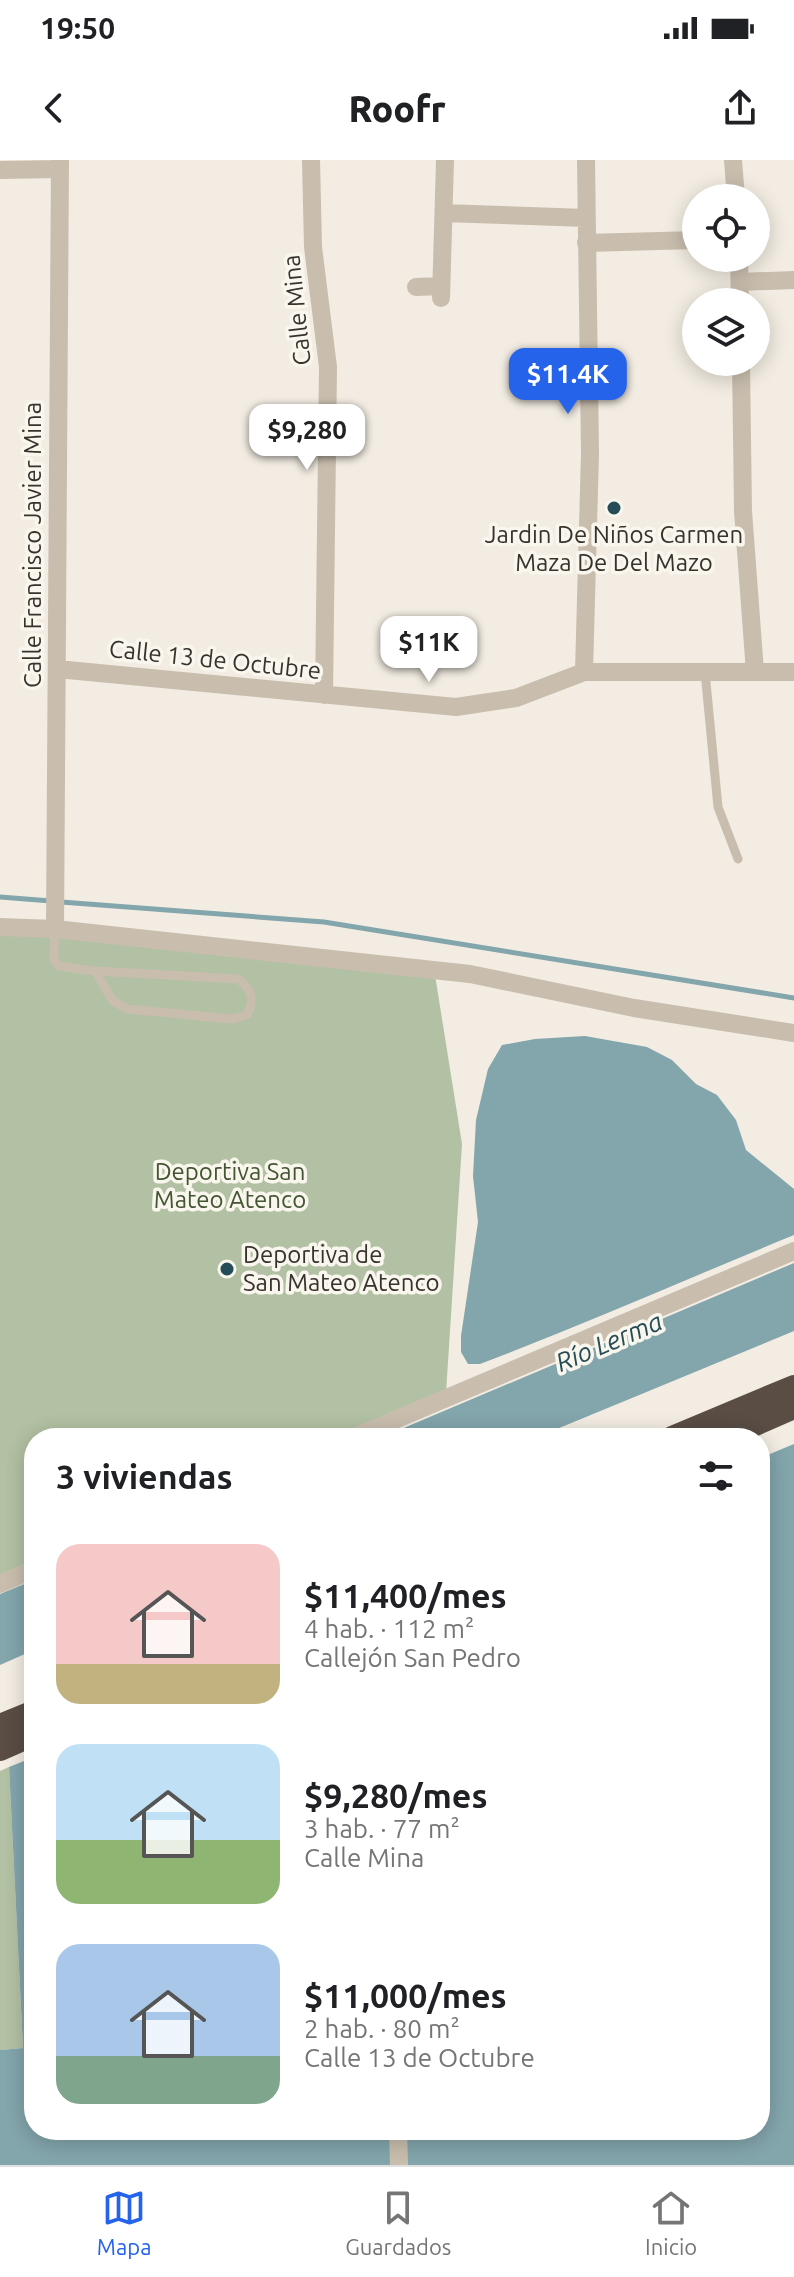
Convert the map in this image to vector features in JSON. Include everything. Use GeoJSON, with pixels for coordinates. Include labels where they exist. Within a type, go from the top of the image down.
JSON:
{"type":"FeatureCollection","features":[{"type":"Feature","properties":{"kind":"highway"},"geometry":{"type":"LineString","coordinates":[[696,1428],[794,1387]]}},
{"type":"Feature","properties":{"kind":"highway"},"geometry":{"type":"LineString","coordinates":[[746,1428],[794,1407]]}},
{"type":"Feature","properties":{"kind":"highway"},"geometry":{"type":"LineString","coordinates":[[0,1726],[24,1716]]}},
{"type":"Feature","properties":{"kind":"highway"},"geometry":{"type":"LineString","coordinates":[[0,1749],[24,1738]]}},
{"type":"Feature","properties":{"kind":"street","name":"Calle Mina"},"geometry":{"type":"LineString","coordinates":[[311,160],[313,247],[328,367],[324,695]]}},
{"type":"Feature","properties":{"kind":"street"},"geometry":{"type":"LineString","coordinates":[[416,287],[441,292],[445,160]]}},
{"type":"Feature","properties":{"kind":"street"},"geometry":{"type":"LineString","coordinates":[[584,672],[590,453],[586,160]]}},
{"type":"Feature","properties":{"kind":"street"},"geometry":{"type":"LineString","coordinates":[[733,160],[735,184]]}},
{"type":"Feature","properties":{"kind":"street"},"geometry":{"type":"LineString","coordinates":[[0,170],[60,164]]}},
{"type":"Feature","properties":{"kind":"street","name":"Calle Francisco Javier Mina"},"geometry":{"type":"LineString","coordinates":[[55,921],[60,164]]}},
{"type":"Feature","properties":{"kind":"street"},"geometry":{"type":"LineString","coordinates":[[444,213],[586,218]]}},
{"type":"Feature","properties":{"kind":"street"},"geometry":{"type":"LineString","coordinates":[[586,243],[682,240]]}},
{"type":"Feature","properties":{"kind":"street"},"geometry":{"type":"LineString","coordinates":[[740,272],[740,288]]}},
{"type":"Feature","properties":{"kind":"street"},"geometry":{"type":"LineString","coordinates":[[740,282],[794,280]]}},
{"type":"Feature","properties":{"kind":"street"},"geometry":{"type":"LineString","coordinates":[[741,376],[743,511],[755,672]]}},
{"type":"Feature","properties":{"kind":"street","name":"Calle 13 de Octubre"},"geometry":{"type":"LineString","coordinates":[[57,669],[456,707],[516,698],[584,672],[794,672]]}},
{"type":"Feature","properties":{"kind":"street"},"geometry":{"type":"LineString","coordinates":[[0,927],[55,921],[470,974],[634,1008],[794,1033]]}},
{"type":"Feature","properties":{"kind":"street"},"geometry":{"type":"LineString","coordinates":[[376,1428],[794,1251]]}},
{"type":"Feature","properties":{"kind":"street"},"geometry":{"type":"LineString","coordinates":[[0,1584],[24,1573]]}},
{"type":"Feature","properties":{"kind":"street"},"geometry":{"type":"LineString","coordinates":[[398,2140],[399,2165]]}},
{"type":"Feature","properties":{"kind":"lane"},"geometry":{"type":"LineString","coordinates":[[705,672],[718,807],[738,859]]}},
{"type":"Feature","properties":{"kind":"lane"},"geometry":{"type":"LineString","coordinates":[[55,921],[54,960],[59,966],[239,979],[251,990],[253,1004],[247,1015],[231,1019],[127,1009],[113,1001],[95,971]]}},
{"type":"Feature","properties":{"kind":"green space","name":"Deportiva de San Mateo Atenco"},"geometry":{"type":"Polygon","coordinates":[[[0,931],[435,975],[462,1144],[446,1393],[362,1428],[24,1428],[24,1568],[0,1578],[0,931]]]}},
{"type":"Feature","properties":{"kind":"green space"},"geometry":{"type":"Polygon","coordinates":[[[9,1767],[23,2048],[0,2050],[0,1771],[9,1767]]]}},
{"type":"Feature","properties":{"kind":"water"},"geometry":{"type":"Polygon","coordinates":[[[585,1036],[647,1047],[672,1060],[696,1084],[717,1095],[736,1120],[746,1150],[794,1189],[794,1235],[520,1349],[480,1364],[468,1364],[461,1352],[461,1336],[478,1222],[473,1176],[476,1120],[488,1069],[502,1045],[535,1039],[585,1036]]]}},
{"type":"Feature","properties":{"kind":"water","name":"Río Lerma"},"geometry":{"type":"Polygon","coordinates":[[[794,1263],[794,1331],[559,1428],[404,1428],[794,1263]]]}},
{"type":"Feature","properties":{"kind":"water"},"geometry":{"type":"Polygon","coordinates":[[[794,1444],[794,2165],[0,2165],[0,2050],[23,2048],[9,1767],[24,1761],[24,2140],[770,2140],[770,1454],[794,1444]]]}},
{"type":"Feature","properties":{"kind":"water"},"geometry":{"type":"Polygon","coordinates":[[[24,1584],[24,1654],[0,1665],[0,1594],[24,1584]]]}},
{"type":"Feature","properties":{"kind":"waterway"},"geometry":{"type":"LineString","coordinates":[[0,897],[51,901]]}},
{"type":"Feature","properties":{"kind":"waterway"},"geometry":{"type":"LineString","coordinates":[[61,902],[324,922],[794,998]]}},
{"type":"Feature","properties":{"kind":"place","name":"Jardin De Niños Carmen Maza De Del Mazo"},"geometry":{"type":"Point","coordinates":[614,508]}},
{"type":"Feature","properties":{"kind":"place","name":"Deportiva de San Mateo Atenco"},"geometry":{"type":"Point","coordinates":[227,1269]}},
{"type":"Feature","properties":{"kind":"park label","name":"Deportiva San Mateo Atenco"},"geometry":{"type":"Point","coordinates":[230,1186]}}]}
